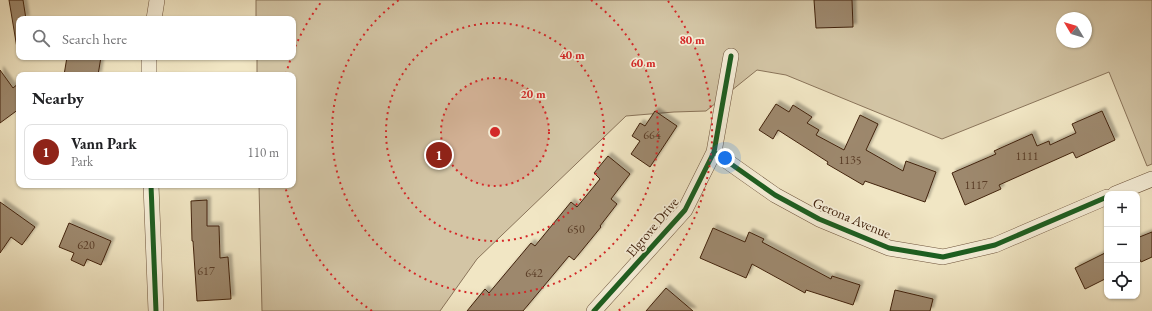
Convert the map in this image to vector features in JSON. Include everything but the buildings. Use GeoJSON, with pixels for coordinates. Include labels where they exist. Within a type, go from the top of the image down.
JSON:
{"type":"FeatureCollection","features":[{"type":"Feature","properties":{"kind":"street"},"geometry":{"type":"LineString","coordinates":[[154,16],[157,0]]}},
{"type":"Feature","properties":{"kind":"street","name":"Elgrove Drive"},"geometry":{"type":"LineString","coordinates":[[594,311],[685,210],[714,152],[731,56]]}},
{"type":"Feature","properties":{"kind":"street"},"geometry":{"type":"LineString","coordinates":[[149,60],[149,72]]}},
{"type":"Feature","properties":{"kind":"street","name":"Gerona Avenue"},"geometry":{"type":"LineString","coordinates":[[714,152],[775,195],[819,219],[890,248],[943,257],[995,245],[1104,199]]}},
{"type":"Feature","properties":{"kind":"street"},"geometry":{"type":"LineString","coordinates":[[1122,191],[1152,178]]}},
{"type":"Feature","properties":{"kind":"street"},"geometry":{"type":"LineString","coordinates":[[151,188],[156,311]]}},
{"type":"Feature","properties":{"kind":"shaded area"},"geometry":{"type":"Polygon","coordinates":[[[256,0],[1152,0],[1152,164],[1147,166],[1109,72],[942,139],[786,75],[757,70],[706,111],[626,116],[477,259],[440,311],[262,311],[259,188],[296,188],[296,72],[257,72],[257,60],[296,60],[296,16],[256,16],[256,0]]]}},
{"type":"Feature","properties":{"kind":"cycle path"},"geometry":{"type":"LineString","coordinates":[[594,311],[685,210],[714,152],[731,56]]}},
{"type":"Feature","properties":{"kind":"cycle path"},"geometry":{"type":"LineString","coordinates":[[714,152],[775,195],[819,219],[889,248],[943,257],[995,245],[1104,198]]}},
{"type":"Feature","properties":{"kind":"cycle path"},"geometry":{"type":"LineString","coordinates":[[151,188],[156,311]]}},
{"type":"Feature","properties":{"kind":"place","name":"Vann Park"},"geometry":{"type":"Point","coordinates":[439,155]}}]}
